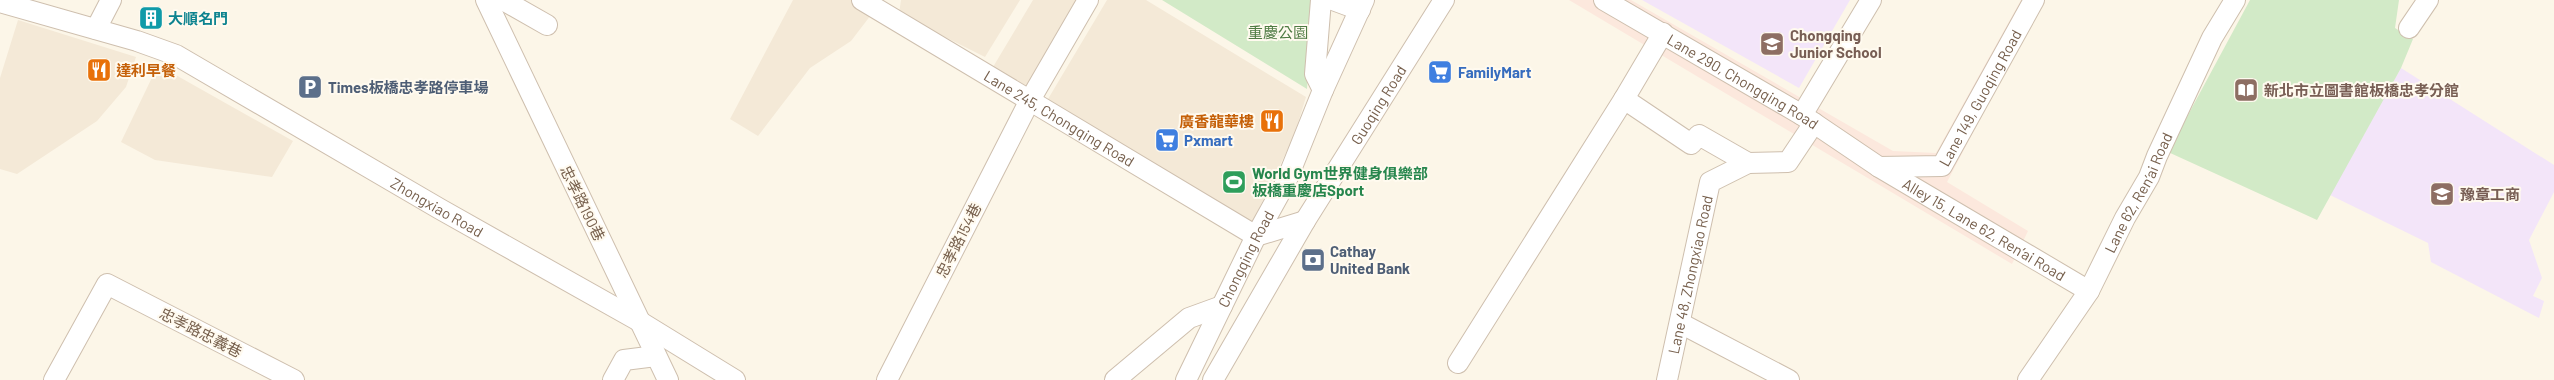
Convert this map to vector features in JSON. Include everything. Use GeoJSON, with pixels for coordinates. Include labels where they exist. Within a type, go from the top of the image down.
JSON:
{"type":"FeatureCollection","features":[{"type":"Feature","properties":{"kind":"street"},"geometry":{"type":"LineString","coordinates":[[96,29],[111,0]]}},
{"type":"Feature","properties":{"kind":"street","name":"忠孝路190巷"},"geometry":{"type":"LineString","coordinates":[[486,0],[668,380]]}},
{"type":"Feature","properties":{"kind":"street"},"geometry":{"type":"LineString","coordinates":[[504,0],[547,25]]}},
{"type":"Feature","properties":{"kind":"street","name":"Lane 245, Chongqing Road"},"geometry":{"type":"LineString","coordinates":[[862,0],[1256,236]]}},
{"type":"Feature","properties":{"kind":"street","name":"忠孝路154巷"},"geometry":{"type":"LineString","coordinates":[[887,380],[1030,100],[1088,0]]}},
{"type":"Feature","properties":{"kind":"street"},"geometry":{"type":"LineString","coordinates":[[1321,0],[1315,74],[1322,90]]}},
{"type":"Feature","properties":{"kind":"street"},"geometry":{"type":"LineString","coordinates":[[1334,0],[1362,5]]}},
{"type":"Feature","properties":{"kind":"street","name":"Guoqing Road"},"geometry":{"type":"LineString","coordinates":[[1237,339],[1306,221],[1444,0]]}},
{"type":"Feature","properties":{"kind":"street","name":"Lane 290, Chongqing Road"},"geometry":{"type":"LineString","coordinates":[[1604,0],[1808,119],[1879,167]]}},
{"type":"Feature","properties":{"kind":"street"},"geometry":{"type":"LineString","coordinates":[[1624,99],[1692,144],[1699,135],[1748,163],[1788,162],[1808,119],[1872,0]]}},
{"type":"Feature","properties":{"kind":"street","name":"Lane 149, Guoqing Road"},"geometry":{"type":"LineString","coordinates":[[1879,167],[1942,166],[2034,0]]}},
{"type":"Feature","properties":{"kind":"street","name":"Lane 62, Ren’ai Road"},"geometry":{"type":"LineString","coordinates":[[2028,380],[2089,291],[2149,178],[2157,156],[2212,38],[2235,0]]}},
{"type":"Feature","properties":{"kind":"street"},"geometry":{"type":"LineString","coordinates":[[2409,28],[2423,1]]}},
{"type":"Feature","properties":{"kind":"street","name":"Zhongxiao Road"},"geometry":{"type":"LineString","coordinates":[[0,2],[176,54],[440,209],[640,321],[735,380]]}},
{"type":"Feature","properties":{"kind":"street","name":"Chongqing Road"},"geometry":{"type":"LineString","coordinates":[[1186,380],[1256,236],[1286,182],[1322,90],[1362,5]]}},
{"type":"Feature","properties":{"kind":"street"},"geometry":{"type":"LineString","coordinates":[[1458,363],[1624,99],[1663,33]]}},
{"type":"Feature","properties":{"kind":"street","name":"Lane 48, Zhongxiao Road"},"geometry":{"type":"LineString","coordinates":[[1667,380],[1710,182],[1748,163]]}},
{"type":"Feature","properties":{"kind":"street"},"geometry":{"type":"LineString","coordinates":[[1927,195],[1942,166]]}},
{"type":"Feature","properties":{"kind":"street","name":"Alley 15, Lane 62, Ren’ai Road"},"geometry":{"type":"LineString","coordinates":[[1879,167],[2089,291]]}},
{"type":"Feature","properties":{"kind":"street"},"geometry":{"type":"LineString","coordinates":[[1213,380],[1237,339],[1249,300],[1270,258],[1286,182]]}},
{"type":"Feature","properties":{"kind":"street"},"geometry":{"type":"LineString","coordinates":[[1256,236],[1306,221]]}},
{"type":"Feature","properties":{"kind":"street","name":"忠孝路忠義巷"},"geometry":{"type":"LineString","coordinates":[[54,380],[107,284],[291,379]]}},
{"type":"Feature","properties":{"kind":"street"},"geometry":{"type":"LineString","coordinates":[[1115,380],[1189,318],[1222,306]]}},
{"type":"Feature","properties":{"kind":"street"},"geometry":{"type":"LineString","coordinates":[[1680,323],[1790,380]]}},
{"type":"Feature","properties":{"kind":"street"},"geometry":{"type":"LineString","coordinates":[[612,380],[624,360],[656,356]]}},
{"type":"Feature","properties":{"kind":"shaded area"},"geometry":{"type":"Polygon","coordinates":[[[793,0],[853,0],[874,11],[851,41],[810,68],[758,136],[730,119],[793,0]]]}},
{"type":"Feature","properties":{"kind":"shaded area"},"geometry":{"type":"Polygon","coordinates":[[[901,0],[1020,0],[985,57],[899,14],[901,0]]]}},
{"type":"Feature","properties":{"kind":"shaded area"},"geometry":{"type":"Polygon","coordinates":[[[1033,0],[1078,0],[1028,87],[993,67],[1033,0]]]}},
{"type":"Feature","properties":{"kind":"shaded area"},"geometry":{"type":"Polygon","coordinates":[[[1107,0],[1146,0],[1306,97],[1294,136],[1251,225],[1048,99],[1107,0]]]}},
{"type":"Feature","properties":{"kind":"shaded area"},"geometry":{"type":"Polygon","coordinates":[[[1569,0],[1631,0],[1893,151],[1936,153],[2021,0],[2043,0],[1947,182],[2028,231],[2012,264],[1569,0]]]}},
{"type":"Feature","properties":{"kind":"shaded area","name":"Chongqing Junior School"},"geometry":{"type":"Polygon","coordinates":[[[1642,0],[1850,0],[1799,88],[1642,0]]]}},
{"type":"Feature","properties":{"kind":"shaded area"},"geometry":{"type":"Polygon","coordinates":[[[18,20],[136,57],[126,87],[97,121],[17,174],[0,169],[0,78],[18,20]]]}},
{"type":"Feature","properties":{"kind":"shaded area"},"geometry":{"type":"Polygon","coordinates":[[[158,65],[293,141],[272,177],[155,160],[121,142],[158,65]]]}},
{"type":"Feature","properties":{"kind":"shaded area","name":"豫章工商"},"geometry":{"type":"Polygon","coordinates":[[[2401,68],[2554,165],[2554,192],[2529,240],[2542,278],[2533,296],[2544,301],[2539,318],[2431,262],[2428,243],[2330,195],[2401,68]]]}},
{"type":"Feature","properties":{"kind":"green space","name":"重慶公園"},"geometry":{"type":"Polygon","coordinates":[[[1162,0],[1313,0],[1307,89],[1162,0]]]}},
{"type":"Feature","properties":{"kind":"green space"},"geometry":{"type":"Polygon","coordinates":[[[2250,0],[2399,0],[2395,28],[2413,39],[2401,68],[2317,220],[2168,152],[2250,0]]]}},
{"type":"Feature","properties":{"kind":"place","name":"大順名門"},"geometry":{"type":"Point","coordinates":[151,18]}},
{"type":"Feature","properties":{"kind":"place","name":"Chongqing Junior School"},"geometry":{"type":"Point","coordinates":[1772,44]}},
{"type":"Feature","properties":{"kind":"place","name":"達利早餐"},"geometry":{"type":"Point","coordinates":[99,70]}},
{"type":"Feature","properties":{"kind":"place","name":"FamilyMart"},"geometry":{"type":"Point","coordinates":[1440,72]}},
{"type":"Feature","properties":{"kind":"place","name":"Times板橋忠孝路停車場"},"geometry":{"type":"Point","coordinates":[310,87]}},
{"type":"Feature","properties":{"kind":"place","name":"新北市立圖書館板橋忠孝分館"},"geometry":{"type":"Point","coordinates":[2246,90]}},
{"type":"Feature","properties":{"kind":"place","name":"廣香龍華樓"},"geometry":{"type":"Point","coordinates":[1272,121]}},
{"type":"Feature","properties":{"kind":"place","name":"Pxmart"},"geometry":{"type":"Point","coordinates":[1167,140]}},
{"type":"Feature","properties":{"kind":"place","name":"World Gym世界健身俱樂部 板橋重慶店Sport"},"geometry":{"type":"Point","coordinates":[1234,182]}},
{"type":"Feature","properties":{"kind":"place","name":"豫章工商"},"geometry":{"type":"Point","coordinates":[2442,194]}},
{"type":"Feature","properties":{"kind":"place","name":"Cathay United Bank"},"geometry":{"type":"Point","coordinates":[1313,260]}}]}
